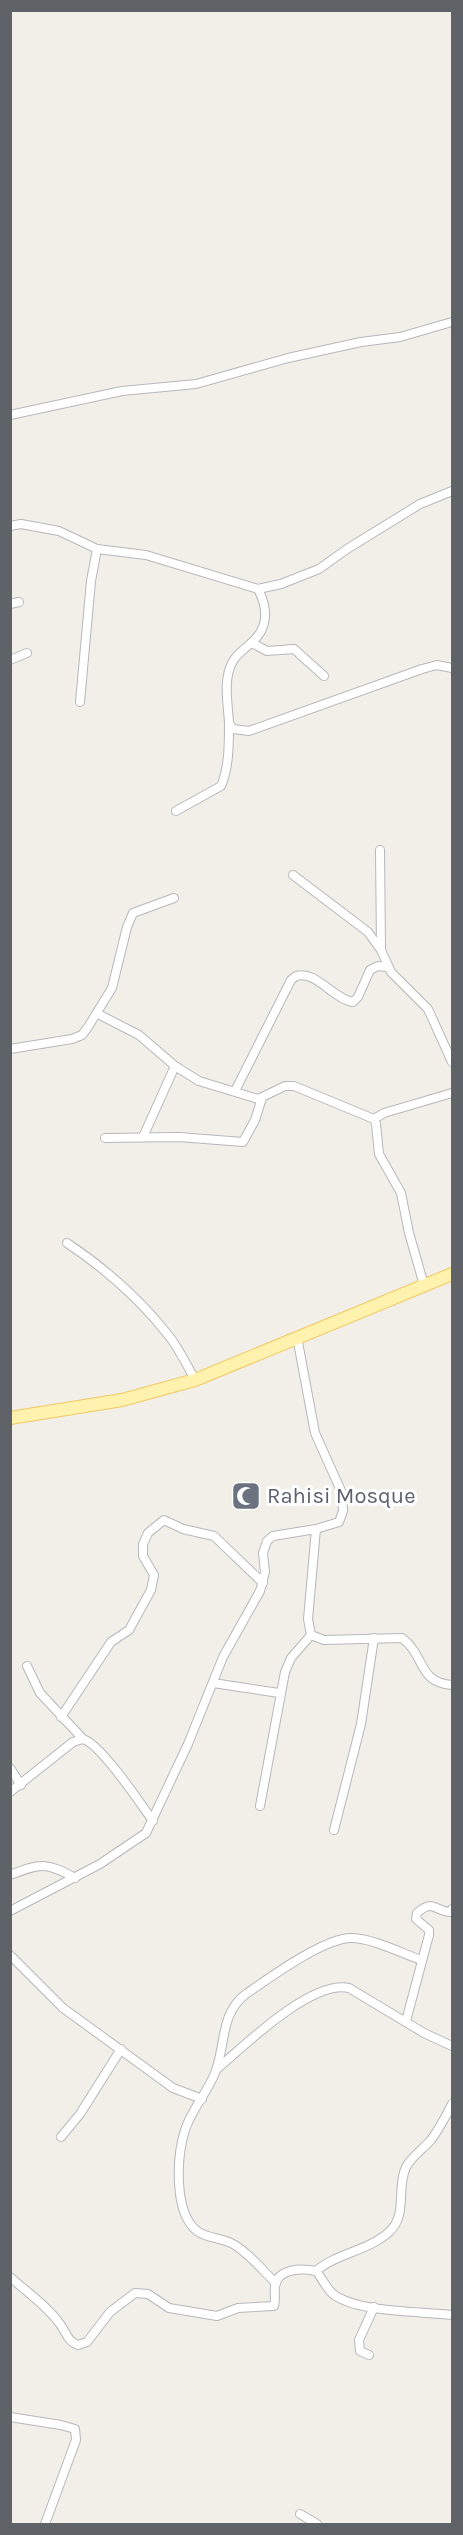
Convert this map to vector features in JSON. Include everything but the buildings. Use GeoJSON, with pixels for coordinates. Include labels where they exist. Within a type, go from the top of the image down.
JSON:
{"type":"FeatureCollection","features":[{"type":"Feature","properties":{"kind":"main road"},"geometry":{"type":"LineString","coordinates":[[10,1418],[122,1400],[195,1380],[453,1274]]}},
{"type":"Feature","properties":{"kind":"street"},"geometry":{"type":"LineString","coordinates":[[10,415],[122,391],[196,384],[288,358],[361,342],[400,337],[453,322]]}},
{"type":"Feature","properties":{"kind":"street"},"geometry":{"type":"LineString","coordinates":[[10,526],[21,524],[59,531],[97,549],[146,555],[258,589],[281,584],[319,569],[412,509],[453,491]]}},
{"type":"Feature","properties":{"kind":"street"},"geometry":{"type":"LineString","coordinates":[[80,702],[91,581],[97,549]]}},
{"type":"Feature","properties":{"kind":"street"},"geometry":{"type":"LineString","coordinates":[[176,811],[221,786],[227,756],[228,672],[235,657],[260,634],[266,619],[266,609],[258,589]]}},
{"type":"Feature","properties":{"kind":"street"},"geometry":{"type":"LineString","coordinates":[[10,604],[19,602]]}},
{"type":"Feature","properties":{"kind":"street"},"geometry":{"type":"LineString","coordinates":[[252,643],[267,651],[294,649],[324,676]]}},
{"type":"Feature","properties":{"kind":"street"},"geometry":{"type":"LineString","coordinates":[[10,660],[27,652]]}},
{"type":"Feature","properties":{"kind":"street"},"geometry":{"type":"LineString","coordinates":[[229,723],[233,729],[249,731],[422,669],[437,665],[453,668]]}},
{"type":"Feature","properties":{"kind":"street"},"geometry":{"type":"LineString","coordinates":[[380,849],[381,950]]}},
{"type":"Feature","properties":{"kind":"street"},"geometry":{"type":"LineString","coordinates":[[293,875],[368,932],[381,950],[387,967],[428,1009],[451,1053],[453,1062]]}},
{"type":"Feature","properties":{"kind":"street"},"geometry":{"type":"LineString","coordinates":[[10,1048],[72,1040],[81,1035],[98,1014],[112,988],[127,927],[133,913],[174,898]]}},
{"type":"Feature","properties":{"kind":"street"},"geometry":{"type":"LineString","coordinates":[[235,1091],[291,980],[296,976],[309,976],[344,1000],[353,1002],[358,998],[370,970],[374,967],[387,967]]}},
{"type":"Feature","properties":{"kind":"street"},"geometry":{"type":"LineString","coordinates":[[98,1014],[140,1035],[175,1066],[199,1081],[254,1098],[262,1098],[285,1086],[294,1086],[374,1119],[380,1154],[401,1193],[409,1233],[424,1285]]}},
{"type":"Feature","properties":{"kind":"street"},"geometry":{"type":"LineString","coordinates":[[143,1137],[175,1066]]}},
{"type":"Feature","properties":{"kind":"street"},"geometry":{"type":"LineString","coordinates":[[374,1119],[384,1113],[453,1093]]}},
{"type":"Feature","properties":{"kind":"street"},"geometry":{"type":"LineString","coordinates":[[105,1138],[143,1137],[243,1142],[248,1136],[262,1098]]}},
{"type":"Feature","properties":{"kind":"street"},"geometry":{"type":"LineString","coordinates":[[67,1243],[103,1267],[134,1296],[170,1337],[195,1380]]}},
{"type":"Feature","properties":{"kind":"street"},"geometry":{"type":"LineString","coordinates":[[10,1911],[75,1878],[146,1833],[223,1658],[248,1615],[263,1583],[266,1563],[263,1552],[267,1541],[273,1536],[284,1533],[316,1529],[339,1522],[343,1511],[342,1494],[315,1433],[297,1337]]}},
{"type":"Feature","properties":{"kind":"street"},"geometry":{"type":"LineString","coordinates":[[61,1717],[111,1642],[129,1630],[147,1598],[154,1575],[143,1556],[143,1544],[148,1533],[160,1522],[168,1521],[183,1528],[214,1536],[263,1583]]}},
{"type":"Feature","properties":{"kind":"street"},"geometry":{"type":"LineString","coordinates":[[311,1635],[308,1619],[316,1529]]}},
{"type":"Feature","properties":{"kind":"street"},"geometry":{"type":"LineString","coordinates":[[311,1635],[324,1640],[402,1638],[413,1648],[428,1676],[434,1682],[453,1685]]}},
{"type":"Feature","properties":{"kind":"street"},"geometry":{"type":"LineString","coordinates":[[260,1806],[279,1693],[291,1658],[311,1635]]}},
{"type":"Feature","properties":{"kind":"street"},"geometry":{"type":"LineString","coordinates":[[334,1830],[361,1724],[374,1638]]}},
{"type":"Feature","properties":{"kind":"street"},"geometry":{"type":"LineString","coordinates":[[27,1666],[40,1693],[83,1739],[92,1744],[103,1756],[153,1821]]}},
{"type":"Feature","properties":{"kind":"street"},"geometry":{"type":"LineString","coordinates":[[213,1683],[279,1693]]}},
{"type":"Feature","properties":{"kind":"street"},"geometry":{"type":"LineString","coordinates":[[10,1792],[74,1742],[83,1739]]}},
{"type":"Feature","properties":{"kind":"street"},"geometry":{"type":"LineString","coordinates":[[10,1768],[21,1785]]}},
{"type":"Feature","properties":{"kind":"street"},"geometry":{"type":"LineString","coordinates":[[10,1875],[45,1865],[54,1866],[75,1878]]}},
{"type":"Feature","properties":{"kind":"street"},"geometry":{"type":"LineString","coordinates":[[406,2021],[429,1935],[429,1930],[417,1919],[417,1913],[429,1906],[446,1912],[451,1912],[453,1909]]}},
{"type":"Feature","properties":{"kind":"street"},"geometry":{"type":"LineString","coordinates":[[276,2283],[237,2247],[200,2233],[192,2227],[179,2191],[182,2146],[189,2122],[216,2070],[228,2013],[235,2001],[314,1951],[339,1940],[350,1938],[363,1940],[421,1960]]}},
{"type":"Feature","properties":{"kind":"street"},"geometry":{"type":"LineString","coordinates":[[10,1955],[56,2003],[173,2088],[202,2100]]}},
{"type":"Feature","properties":{"kind":"street"},"geometry":{"type":"LineString","coordinates":[[216,2070],[268,2024],[295,2006],[332,1988],[349,1988],[453,2046]]}},
{"type":"Feature","properties":{"kind":"street"},"geometry":{"type":"LineString","coordinates":[[61,2137],[98,2088],[121,2049]]}},
{"type":"Feature","properties":{"kind":"street"},"geometry":{"type":"LineString","coordinates":[[316,2271],[332,2261],[369,2245],[397,2223],[406,2168],[431,2139],[453,2104]]}},
{"type":"Feature","properties":{"kind":"street"},"geometry":{"type":"LineString","coordinates":[[10,2277],[48,2311],[59,2323],[67,2337],[78,2345],[87,2342],[110,2312],[135,2293],[147,2294],[172,2309],[217,2316],[238,2308],[274,2306],[276,2283],[289,2271],[307,2269],[316,2271],[333,2293],[342,2299],[374,2307],[453,2315]]}},
{"type":"Feature","properties":{"kind":"street"},"geometry":{"type":"LineString","coordinates":[[369,2355],[360,2351],[359,2343],[374,2307]]}},
{"type":"Feature","properties":{"kind":"street"},"geometry":{"type":"LineString","coordinates":[[10,2417],[75,2429],[76,2433],[45,2524]]}},
{"type":"Feature","properties":{"kind":"street"},"geometry":{"type":"LineString","coordinates":[[300,2514],[317,2524]]}},
{"type":"Feature","properties":{"kind":"place","name":"Rahisi Mosque"},"geometry":{"type":"Point","coordinates":[246,1496]}}]}
